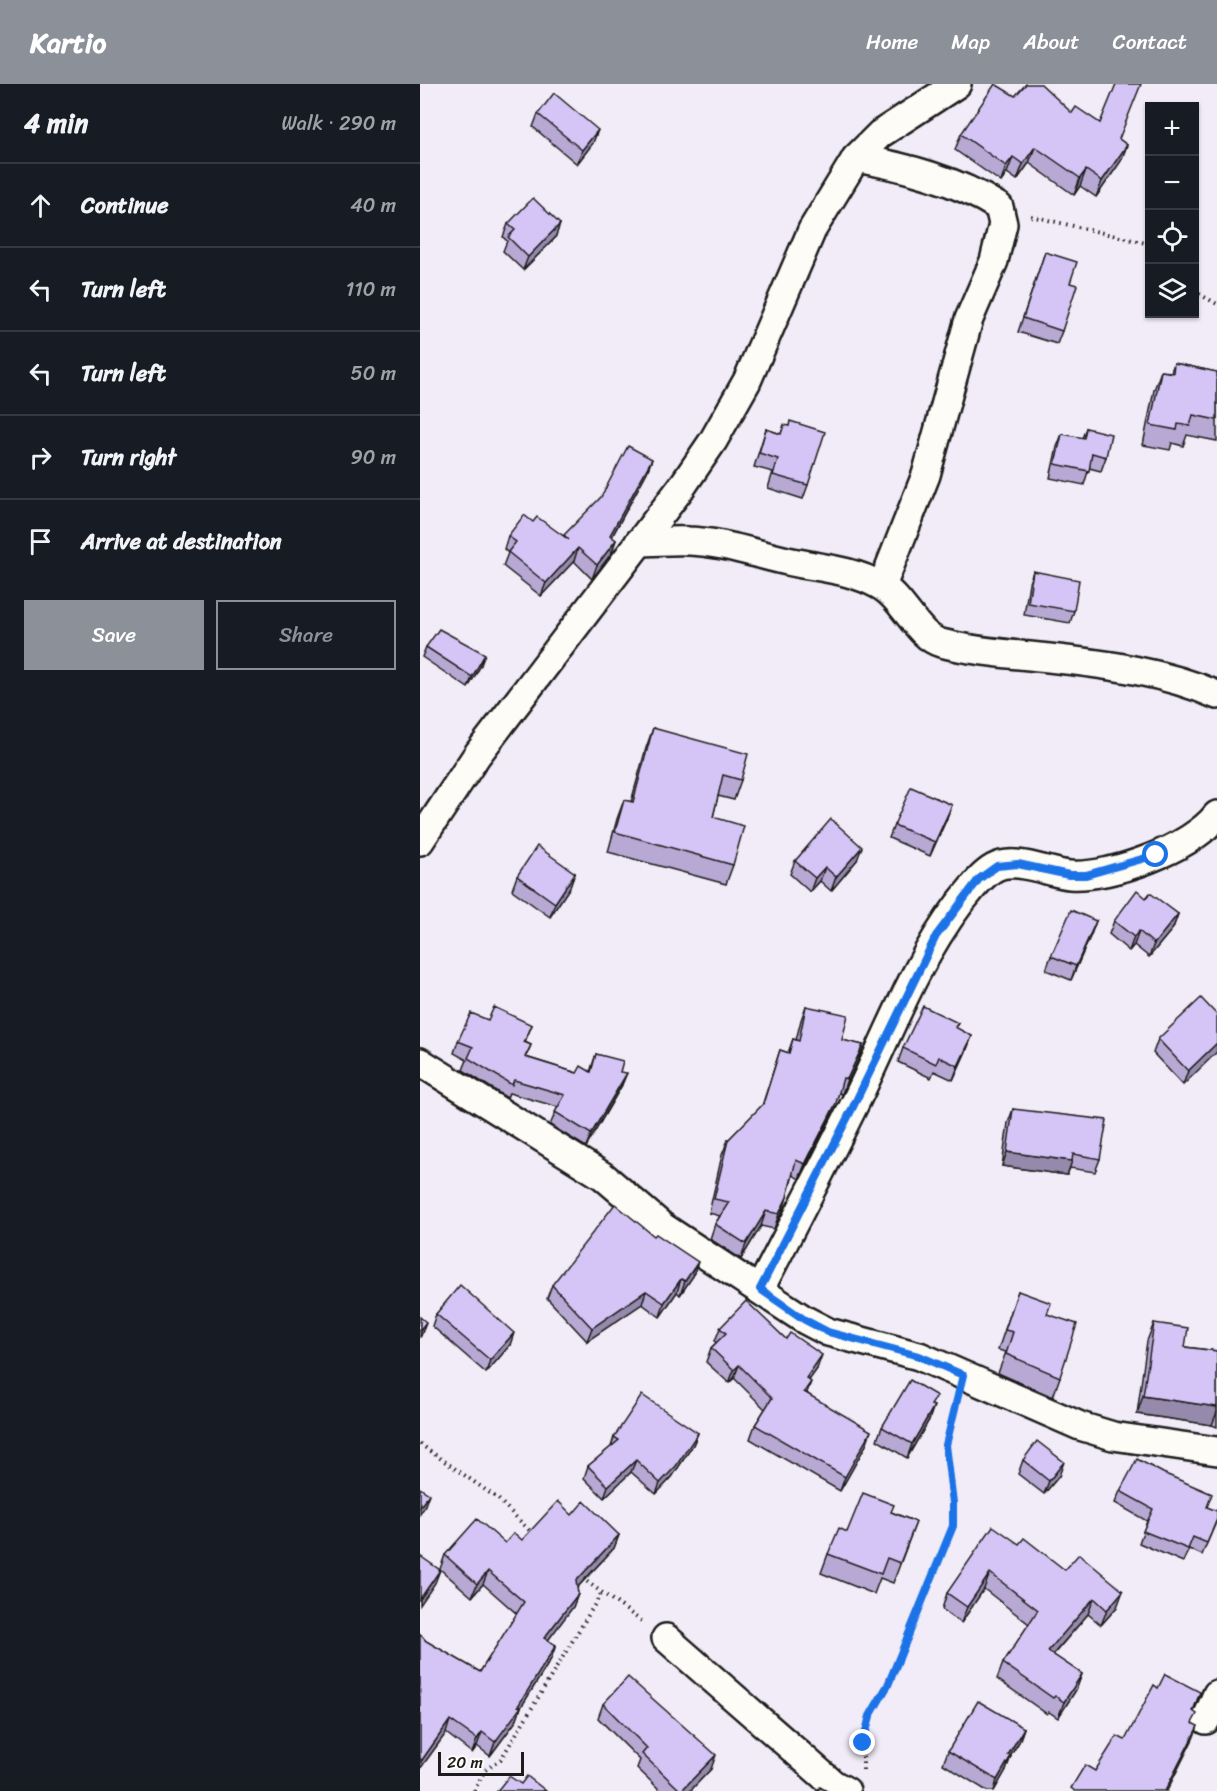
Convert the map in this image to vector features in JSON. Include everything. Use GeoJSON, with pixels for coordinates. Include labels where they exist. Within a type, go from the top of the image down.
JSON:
{"type":"FeatureCollection","features":[{"type":"Feature","properties":{"kind":"street"},"geometry":{"type":"LineString","coordinates":[[420,841],[477,755],[713,441],[747,381],[812,230],[856,158],[880,134],[957,84]]}},
{"type":"Feature","properties":{"kind":"street"},"geometry":{"type":"LineString","coordinates":[[856,158],[899,166],[942,180],[985,198],[999,207],[1003,224],[994,261],[969,319],[926,475],[882,586]]}},
{"type":"Feature","properties":{"kind":"street"},"geometry":{"type":"LineString","coordinates":[[639,542],[691,541],[728,546],[790,561],[857,573],[882,586],[901,602],[925,634],[937,642],[987,652],[1052,658],[1152,674],[1192,684],[1217,695]]}},
{"type":"Feature","properties":{"kind":"street"},"geometry":{"type":"LineString","coordinates":[[760,1289],[852,1109],[936,936],[979,879],[997,866],[1018,864],[1069,875],[1086,875],[1120,867],[1156,855],[1196,836],[1217,815]]}},
{"type":"Feature","properties":{"kind":"street"},"geometry":{"type":"LineString","coordinates":[[420,1062],[603,1176],[663,1227],[805,1320],[828,1332],[919,1356],[1080,1426],[1113,1436],[1217,1451]]}},
{"type":"Feature","properties":{"kind":"street"},"geometry":{"type":"LineString","coordinates":[[666,1638],[833,1784],[854,1786]]}},
{"type":"Feature","properties":{"kind":"street"},"geometry":{"type":"LineString","coordinates":[[1206,1720],[1217,1694]]}},
{"type":"Feature","properties":{"kind":"path"},"geometry":{"type":"LineString","coordinates":[[999,207],[1145,243]]}},
{"type":"Feature","properties":{"kind":"path"},"geometry":{"type":"LineString","coordinates":[[1199,294],[1217,304]]}},
{"type":"Feature","properties":{"kind":"path"},"geometry":{"type":"LineString","coordinates":[[854,1786],[870,1716],[888,1685],[953,1526],[953,1503],[946,1445],[963,1375]]}},
{"type":"Feature","properties":{"kind":"path"},"geometry":{"type":"LineString","coordinates":[[420,1444],[497,1498],[537,1539]]}},
{"type":"Feature","properties":{"kind":"path"},"geometry":{"type":"LineString","coordinates":[[576,1573],[601,1594],[666,1638]]}},
{"type":"Feature","properties":{"kind":"path"},"geometry":{"type":"LineString","coordinates":[[474,1791],[485,1770],[501,1759],[508,1749],[601,1594]]}},
{"type":"Feature","properties":{"kind":"building"},"geometry":{"type":"Polygon","coordinates":[[[995,84],[1015,96],[1026,84],[1041,84],[1072,113],[1076,107],[1100,123],[1116,84],[1141,84],[1119,139],[1127,145],[1102,181],[1086,170],[1080,178],[1035,147],[1023,164],[1013,157],[1006,166],[961,134],[995,84]]]}},
{"type":"Feature","properties":{"kind":"building"},"geometry":{"type":"Polygon","coordinates":[[[554,93],[598,130],[582,150],[538,114],[554,93]]]}},
{"type":"Feature","properties":{"kind":"building"},"geometry":{"type":"Polygon","coordinates":[[[533,198],[560,224],[528,257],[508,237],[515,230],[508,224],[533,198]]]}},
{"type":"Feature","properties":{"kind":"building"},"geometry":{"type":"Polygon","coordinates":[[[1045,252],[1077,262],[1070,283],[1077,285],[1062,331],[1023,318],[1045,252]]]}},
{"type":"Feature","properties":{"kind":"building"},"geometry":{"type":"Polygon","coordinates":[[[1174,363],[1217,372],[1217,420],[1193,415],[1190,426],[1178,424],[1177,430],[1150,425],[1161,371],[1173,373],[1174,363]]]}},
{"type":"Feature","properties":{"kind":"building"},"geometry":{"type":"Polygon","coordinates":[[[790,421],[825,432],[808,485],[773,475],[778,459],[759,453],[766,429],[781,434],[784,425],[789,426],[790,421]]]}},
{"type":"Feature","properties":{"kind":"building"},"geometry":{"type":"Polygon","coordinates":[[[1086,428],[1111,434],[1106,457],[1092,453],[1089,471],[1055,464],[1062,434],[1084,438],[1086,428]]]}},
{"type":"Feature","properties":{"kind":"building"},"geometry":{"type":"Polygon","coordinates":[[[628,446],[652,459],[610,535],[616,540],[597,565],[578,548],[546,583],[508,552],[516,542],[508,536],[524,515],[533,522],[537,517],[569,540],[564,535],[601,497],[628,446]]]}},
{"type":"Feature","properties":{"kind":"building"},"geometry":{"type":"Polygon","coordinates":[[[1033,571],[1079,580],[1074,611],[1028,603],[1033,571]]]}},
{"type":"Feature","properties":{"kind":"building"},"geometry":{"type":"Polygon","coordinates":[[[439,629],[485,654],[472,677],[426,647],[439,629]]]}},
{"type":"Feature","properties":{"kind":"building"},"geometry":{"type":"Polygon","coordinates":[[[653,728],[748,754],[741,780],[723,775],[713,817],[744,826],[733,865],[615,832],[624,800],[633,802],[653,728]]]}},
{"type":"Feature","properties":{"kind":"building"},"geometry":{"type":"Polygon","coordinates":[[[911,787],[952,805],[935,842],[894,825],[911,787]]]}},
{"type":"Feature","properties":{"kind":"building"},"geometry":{"type":"Polygon","coordinates":[[[831,819],[862,847],[836,877],[825,867],[815,878],[795,861],[831,819]]]}},
{"type":"Feature","properties":{"kind":"building"},"geometry":{"type":"Polygon","coordinates":[[[537,846],[575,873],[555,903],[517,876],[537,846]]]}},
{"type":"Feature","properties":{"kind":"building"},"geometry":{"type":"Polygon","coordinates":[[[1137,890],[1146,898],[1150,893],[1178,914],[1154,944],[1139,931],[1134,937],[1114,921],[1137,890]]]}},
{"type":"Feature","properties":{"kind":"building"},"geometry":{"type":"Polygon","coordinates":[[[1071,910],[1096,921],[1076,966],[1051,956],[1071,910]]]}},
{"type":"Feature","properties":{"kind":"building"},"geometry":{"type":"Polygon","coordinates":[[[1201,998],[1217,1015],[1217,1043],[1188,1071],[1158,1039],[1201,998]]]}},
{"type":"Feature","properties":{"kind":"building"},"geometry":{"type":"Polygon","coordinates":[[[806,1006],[848,1015],[842,1040],[863,1045],[847,1079],[843,1078],[836,1103],[805,1164],[796,1160],[787,1197],[779,1214],[766,1211],[746,1244],[715,1224],[729,1202],[714,1199],[728,1140],[763,1104],[780,1050],[789,1053],[793,1039],[799,1041],[806,1006]]]}},
{"type":"Feature","properties":{"kind":"building"},"geometry":{"type":"Polygon","coordinates":[[[923,1006],[958,1023],[955,1027],[972,1036],[958,1066],[939,1057],[936,1064],[903,1048],[923,1006]]]}},
{"type":"Feature","properties":{"kind":"building"},"geometry":{"type":"Polygon","coordinates":[[[494,1007],[532,1025],[524,1042],[531,1045],[525,1057],[577,1073],[581,1066],[591,1072],[596,1054],[623,1061],[620,1072],[627,1073],[591,1134],[555,1112],[565,1095],[514,1080],[512,1085],[468,1058],[473,1047],[458,1041],[471,1013],[488,1020],[494,1007]]]}},
{"type":"Feature","properties":{"kind":"building"},"geometry":{"type":"Polygon","coordinates":[[[1013,1109],[1107,1120],[1100,1159],[1073,1154],[1072,1161],[1007,1152],[1013,1109]]]}},
{"type":"Feature","properties":{"kind":"building"},"geometry":{"type":"Polygon","coordinates":[[[615,1204],[654,1236],[656,1234],[698,1262],[685,1281],[681,1279],[664,1303],[646,1291],[592,1328],[552,1285],[615,1204]]]}},
{"type":"Feature","properties":{"kind":"building"},"geometry":{"type":"Polygon","coordinates":[[[460,1285],[514,1333],[490,1360],[436,1314],[460,1285]]]}},
{"type":"Feature","properties":{"kind":"building"},"geometry":{"type":"Polygon","coordinates":[[[1018,1291],[1051,1303],[1047,1314],[1077,1324],[1060,1377],[1006,1354],[1013,1332],[1005,1330],[1018,1291]]]}},
{"type":"Feature","properties":{"kind":"building"},"geometry":{"type":"Polygon","coordinates":[[[746,1301],[786,1339],[790,1333],[822,1355],[806,1378],[811,1382],[804,1392],[871,1431],[845,1477],[755,1425],[772,1398],[739,1365],[734,1370],[711,1348],[726,1333],[720,1328],[746,1301]]]}},
{"type":"Feature","properties":{"kind":"building"},"geometry":{"type":"Polygon","coordinates":[[[420,1317],[426,1322],[420,1330],[420,1317]]]}},
{"type":"Feature","properties":{"kind":"building"},"geometry":{"type":"Polygon","coordinates":[[[1154,1323],[1188,1328],[1185,1347],[1217,1351],[1217,1407],[1143,1396],[1154,1323]]]}},
{"type":"Feature","properties":{"kind":"building"},"geometry":{"type":"Polygon","coordinates":[[[910,1380],[937,1396],[931,1405],[934,1406],[912,1444],[882,1427],[910,1380]]]}},
{"type":"Feature","properties":{"kind":"building"},"geometry":{"type":"Polygon","coordinates":[[[642,1395],[698,1433],[676,1466],[660,1483],[636,1460],[608,1486],[588,1466],[619,1440],[614,1437],[642,1395]]]}},
{"type":"Feature","properties":{"kind":"building"},"geometry":{"type":"Polygon","coordinates":[[[1037,1441],[1064,1462],[1049,1481],[1023,1460],[1037,1441]]]}},
{"type":"Feature","properties":{"kind":"building"},"geometry":{"type":"Polygon","coordinates":[[[1137,1459],[1212,1494],[1207,1507],[1217,1511],[1217,1519],[1207,1543],[1193,1537],[1188,1549],[1143,1531],[1153,1509],[1120,1491],[1137,1459]]]}},
{"type":"Feature","properties":{"kind":"building"},"geometry":{"type":"Polygon","coordinates":[[[420,1488],[429,1494],[420,1507],[420,1488]]]}},
{"type":"Feature","properties":{"kind":"building"},"geometry":{"type":"Polygon","coordinates":[[[863,1493],[894,1505],[891,1512],[916,1522],[900,1563],[887,1558],[881,1574],[828,1554],[839,1528],[847,1532],[863,1493]]]}},
{"type":"Feature","properties":{"kind":"building"},"geometry":{"type":"Polygon","coordinates":[[[558,1501],[572,1515],[584,1501],[619,1535],[576,1581],[578,1594],[544,1638],[556,1645],[518,1706],[521,1707],[495,1742],[482,1732],[477,1739],[450,1720],[422,1760],[420,1759],[420,1634],[426,1641],[480,1672],[524,1602],[488,1571],[477,1584],[445,1555],[477,1519],[505,1543],[514,1533],[522,1540],[558,1501]]]}},
{"type":"Feature","properties":{"kind":"building"},"geometry":{"type":"Polygon","coordinates":[[[993,1526],[1019,1544],[1024,1538],[1065,1570],[1079,1554],[1123,1591],[1107,1610],[1094,1598],[1048,1651],[1082,1674],[1064,1702],[1055,1696],[1053,1698],[1003,1663],[1038,1610],[990,1573],[967,1607],[947,1593],[993,1526]]]}},
{"type":"Feature","properties":{"kind":"building"},"geometry":{"type":"Polygon","coordinates":[[[420,1556],[440,1570],[420,1599],[420,1556]]]}},
{"type":"Feature","properties":{"kind":"building"},"geometry":{"type":"Polygon","coordinates":[[[1165,1674],[1200,1692],[1193,1711],[1197,1714],[1192,1723],[1198,1726],[1165,1791],[1075,1791],[1071,1788],[1085,1765],[1095,1771],[1117,1736],[1125,1740],[1154,1685],[1158,1688],[1165,1674]]]}},
{"type":"Feature","properties":{"kind":"building"},"geometry":{"type":"Polygon","coordinates":[[[628,1677],[716,1755],[681,1791],[642,1754],[647,1748],[603,1704],[628,1677]]]}},
{"type":"Feature","properties":{"kind":"building"},"geometry":{"type":"Polygon","coordinates":[[[978,1701],[1024,1728],[997,1780],[948,1751],[978,1701]]]}},
{"type":"Feature","properties":{"kind":"building"},"geometry":{"type":"Polygon","coordinates":[[[509,1776],[521,1784],[527,1776],[546,1791],[497,1791],[509,1776]]]}},
{"type":"Feature","properties":{"kind":"route"},"geometry":{"type":"LineString","coordinates":[[863,1743],[870,1716],[888,1685],[953,1526],[953,1503],[946,1445],[963,1375],[919,1356],[828,1332],[805,1320],[760,1289],[852,1109],[896,1014],[936,936],[979,879],[997,866],[1018,864],[1069,875],[1086,875],[1156,855]]}}]}
